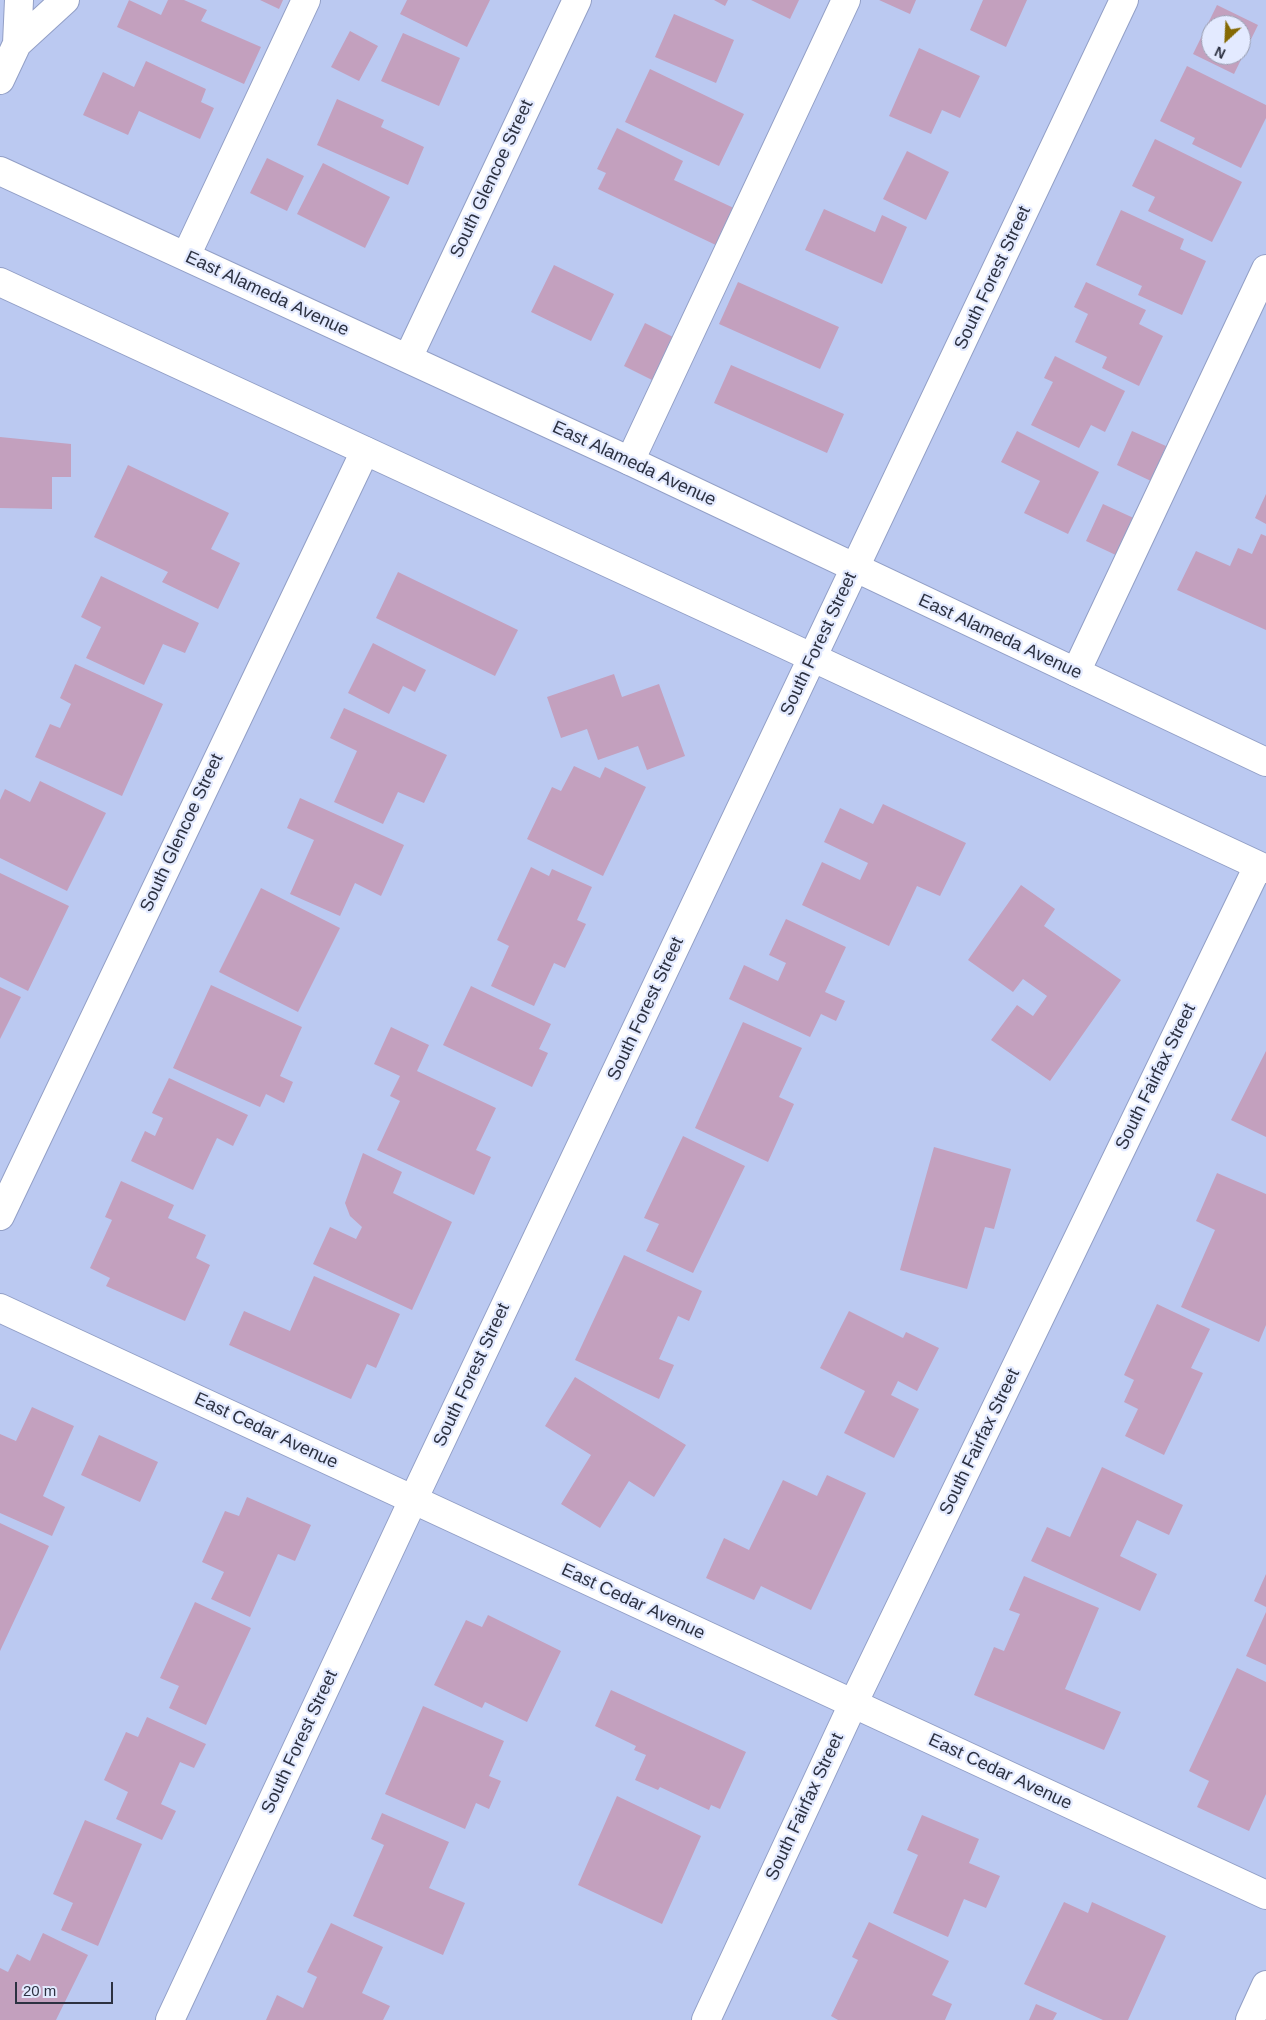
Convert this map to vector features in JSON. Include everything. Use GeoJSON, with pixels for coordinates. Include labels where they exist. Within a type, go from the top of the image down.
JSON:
{"type":"FeatureCollection","features":[{"type":"Feature","properties":{"kind":"street"},"geometry":{"type":"LineString","coordinates":[[17,44],[19,0]]}},
{"type":"Feature","properties":{"kind":"street"},"geometry":{"type":"LineString","coordinates":[[0,80],[17,44],[65,0]]}},
{"type":"Feature","properties":{"kind":"street"},"geometry":{"type":"LineString","coordinates":[[186,256],[306,0]]}},
{"type":"Feature","properties":{"kind":"street","name":"South Glencoe Street"},"geometry":{"type":"LineString","coordinates":[[408,358],[577,0]]}},
{"type":"Feature","properties":{"kind":"street"},"geometry":{"type":"LineString","coordinates":[[630,462],[846,0]]}},
{"type":"Feature","properties":{"kind":"street","name":"South Forest Street"},"geometry":{"type":"LineString","coordinates":[[170,2020],[413,1500],[1124,0]]}},
{"type":"Feature","properties":{"kind":"street","name":"East Alameda Avenue"},"geometry":{"type":"LineString","coordinates":[[0,170],[408,358],[1266,762]]}},
{"type":"Feature","properties":{"kind":"street"},"geometry":{"type":"LineString","coordinates":[[1076,672],[1266,269]]}},
{"type":"Feature","properties":{"kind":"street"},"geometry":{"type":"LineString","coordinates":[[0,282],[813,657],[1262,868]]}},
{"type":"Feature","properties":{"kind":"street","name":"South Glencoe Street"},"geometry":{"type":"LineString","coordinates":[[0,1216],[365,451]]}},
{"type":"Feature","properties":{"kind":"street","name":"South Fairfax Street"},"geometry":{"type":"LineString","coordinates":[[706,2020],[853,1704],[1262,868]]}},
{"type":"Feature","properties":{"kind":"street","name":"East Cedar Avenue"},"geometry":{"type":"LineString","coordinates":[[0,1308],[1266,1895]]}},
{"type":"Feature","properties":{"kind":"street"},"geometry":{"type":"LineString","coordinates":[[1250,2020],[1266,1985]]}},
{"type":"Feature","properties":{"kind":"building"},"geometry":{"type":"Polygon","coordinates":[[[129,0],[161,15],[168,0],[184,0],[207,10],[201,21],[261,47],[244,84],[117,27],[129,0]]]}},
{"type":"Feature","properties":{"kind":"building"},"geometry":{"type":"Polygon","coordinates":[[[260,0],[283,0],[279,9],[260,0]]]}},
{"type":"Feature","properties":{"kind":"building"},"geometry":{"type":"Polygon","coordinates":[[[407,0],[490,0],[467,47],[400,14],[407,0]]]}},
{"type":"Feature","properties":{"kind":"building"},"geometry":{"type":"Polygon","coordinates":[[[714,0],[728,0],[725,6],[714,0]]]}},
{"type":"Feature","properties":{"kind":"building"},"geometry":{"type":"Polygon","coordinates":[[[751,0],[799,0],[790,19],[751,0]]]}},
{"type":"Feature","properties":{"kind":"building"},"geometry":{"type":"Polygon","coordinates":[[[879,0],[916,0],[910,14],[879,0]]]}},
{"type":"Feature","properties":{"kind":"building"},"geometry":{"type":"Polygon","coordinates":[[[983,0],[1027,0],[1006,47],[970,30],[983,0]]]}},
{"type":"Feature","properties":{"kind":"building"},"geometry":{"type":"Polygon","coordinates":[[[1217,5],[1238,15],[1212,15],[1217,5]]]}},
{"type":"Feature","properties":{"kind":"building"},"geometry":{"type":"Polygon","coordinates":[[[674,14],[734,40],[716,83],[655,57],[674,14]]]}},
{"type":"Feature","properties":{"kind":"building"},"geometry":{"type":"Polygon","coordinates":[[[1251,22],[1258,25],[1251,39],[1251,22]]]}},
{"type":"Feature","properties":{"kind":"building"},"geometry":{"type":"Polygon","coordinates":[[[350,31],[378,46],[359,81],[331,67],[350,31]]]}},
{"type":"Feature","properties":{"kind":"building"},"geometry":{"type":"Polygon","coordinates":[[[403,33],[460,58],[439,106],[381,81],[403,33]]]}},
{"type":"Feature","properties":{"kind":"building"},"geometry":{"type":"Polygon","coordinates":[[[1201,38],[1201,58],[1193,54],[1201,38]]]}},
{"type":"Feature","properties":{"kind":"building"},"geometry":{"type":"Polygon","coordinates":[[[919,48],[980,76],[960,118],[942,110],[931,134],[889,116],[919,48]]]}},
{"type":"Feature","properties":{"kind":"building"},"geometry":{"type":"Polygon","coordinates":[[[146,61],[206,89],[201,102],[214,108],[200,139],[139,111],[128,135],[83,115],[103,72],[134,87],[146,61]]]}},
{"type":"Feature","properties":{"kind":"building"},"geometry":{"type":"Polygon","coordinates":[[[1216,65],[1238,65],[1234,74],[1216,65]]]}},
{"type":"Feature","properties":{"kind":"building"},"geometry":{"type":"Polygon","coordinates":[[[1187,66],[1266,105],[1266,118],[1241,168],[1192,144],[1195,138],[1160,121],[1187,66]]]}},
{"type":"Feature","properties":{"kind":"building"},"geometry":{"type":"Polygon","coordinates":[[[650,69],[744,114],[719,166],[625,122],[650,69]]]}},
{"type":"Feature","properties":{"kind":"building"},"geometry":{"type":"Polygon","coordinates":[[[337,99],[384,120],[381,127],[424,147],[408,185],[317,145],[337,99]]]}},
{"type":"Feature","properties":{"kind":"building"},"geometry":{"type":"Polygon","coordinates":[[[617,128],[683,161],[674,180],[738,210],[720,247],[598,189],[606,173],[597,169],[617,128]]]}},
{"type":"Feature","properties":{"kind":"building"},"geometry":{"type":"Polygon","coordinates":[[[1155,139],[1242,182],[1212,242],[1148,211],[1155,197],[1132,186],[1155,139]]]}},
{"type":"Feature","properties":{"kind":"building"},"geometry":{"type":"Polygon","coordinates":[[[907,151],[949,172],[926,220],[883,199],[907,151]]]}},
{"type":"Feature","properties":{"kind":"building"},"geometry":{"type":"Polygon","coordinates":[[[267,158],[304,176],[287,211],[250,193],[267,158]]]}},
{"type":"Feature","properties":{"kind":"building"},"geometry":{"type":"Polygon","coordinates":[[[323,163],[390,197],[365,248],[297,214],[323,163]]]}},
{"type":"Feature","properties":{"kind":"building"},"geometry":{"type":"Polygon","coordinates":[[[824,209],[875,232],[882,215],[907,227],[882,284],[805,250],[824,209]]]}},
{"type":"Feature","properties":{"kind":"building"},"geometry":{"type":"Polygon","coordinates":[[[1121,210],[1184,239],[1180,249],[1206,261],[1182,315],[1138,295],[1142,286],[1096,265],[1121,210]]]}},
{"type":"Feature","properties":{"kind":"building"},"geometry":{"type":"Polygon","coordinates":[[[554,265],[614,294],[591,341],[531,312],[554,265]]]}},
{"type":"Feature","properties":{"kind":"building"},"geometry":{"type":"Polygon","coordinates":[[[738,282],[839,327],[820,369],[719,324],[738,282]]]}},
{"type":"Feature","properties":{"kind":"building"},"geometry":{"type":"Polygon","coordinates":[[[1086,282],[1146,310],[1139,324],[1163,336],[1139,386],[1102,368],[1107,357],[1075,342],[1088,314],[1074,307],[1086,282]]]}},
{"type":"Feature","properties":{"kind":"building"},"geometry":{"type":"Polygon","coordinates":[[[645,323],[677,339],[656,382],[624,366],[645,323]]]}},
{"type":"Feature","properties":{"kind":"building"},"geometry":{"type":"Polygon","coordinates":[[[1055,356],[1125,391],[1105,432],[1091,425],[1079,448],[1031,425],[1053,382],[1044,378],[1055,356]]]}},
{"type":"Feature","properties":{"kind":"building"},"geometry":{"type":"Polygon","coordinates":[[[731,365],[844,414],[827,453],[714,403],[731,365]]]}},
{"type":"Feature","properties":{"kind":"building"},"geometry":{"type":"Polygon","coordinates":[[[1017,431],[1099,472],[1068,534],[1024,513],[1040,481],[1001,462],[1017,431]]]}},
{"type":"Feature","properties":{"kind":"building"},"geometry":{"type":"Polygon","coordinates":[[[1132,431],[1166,446],[1151,481],[1117,465],[1132,431]]]}},
{"type":"Feature","properties":{"kind":"building"},"geometry":{"type":"Polygon","coordinates":[[[0,437],[71,444],[71,477],[52,477],[52,509],[0,508],[0,437]]]}},
{"type":"Feature","properties":{"kind":"building"},"geometry":{"type":"Polygon","coordinates":[[[128,465],[229,513],[211,549],[240,563],[218,609],[162,582],[168,572],[94,537],[128,465]]]}},
{"type":"Feature","properties":{"kind":"building"},"geometry":{"type":"Polygon","coordinates":[[[1266,494],[1266,524],[1255,518],[1266,494]]]}},
{"type":"Feature","properties":{"kind":"building"},"geometry":{"type":"Polygon","coordinates":[[[1103,504],[1138,520],[1120,557],[1086,541],[1103,504]]]}},
{"type":"Feature","properties":{"kind":"building"},"geometry":{"type":"Polygon","coordinates":[[[1261,534],[1266,536],[1266,630],[1177,590],[1196,551],[1230,566],[1238,548],[1252,554],[1261,534]]]}},
{"type":"Feature","properties":{"kind":"building"},"geometry":{"type":"Polygon","coordinates":[[[398,572],[518,630],[495,676],[376,618],[398,572]]]}},
{"type":"Feature","properties":{"kind":"building"},"geometry":{"type":"Polygon","coordinates":[[[101,576],[199,623],[185,653],[163,644],[144,685],[86,658],[101,627],[81,617],[101,576]]]}},
{"type":"Feature","properties":{"kind":"building"},"geometry":{"type":"Polygon","coordinates":[[[373,643],[426,670],[415,692],[403,686],[389,714],[348,693],[373,643]]]}},
{"type":"Feature","properties":{"kind":"building"},"geometry":{"type":"Polygon","coordinates":[[[75,664],[163,704],[122,796],[35,757],[50,724],[60,728],[71,704],[60,698],[75,664]]]}},
{"type":"Feature","properties":{"kind":"building"},"geometry":{"type":"Polygon","coordinates":[[[614,674],[622,697],[659,684],[685,756],[647,770],[638,746],[598,760],[587,729],[561,738],[547,697],[614,674]]]}},
{"type":"Feature","properties":{"kind":"building"},"geometry":{"type":"Polygon","coordinates":[[[344,708],[447,755],[424,803],[398,792],[383,824],[334,802],[357,751],[330,738],[344,708]]]}},
{"type":"Feature","properties":{"kind":"building"},"geometry":{"type":"Polygon","coordinates":[[[574,766],[600,778],[605,767],[646,787],[603,876],[527,839],[552,787],[561,791],[574,766]]]}},
{"type":"Feature","properties":{"kind":"building"},"geometry":{"type":"Polygon","coordinates":[[[40,781],[106,813],[67,891],[0,858],[0,800],[5,789],[30,802],[40,781]]]}},
{"type":"Feature","properties":{"kind":"building"},"geometry":{"type":"Polygon","coordinates":[[[300,798],[404,845],[381,896],[355,883],[340,916],[290,894],[314,840],[287,828],[300,798]]]}},
{"type":"Feature","properties":{"kind":"building"},"geometry":{"type":"Polygon","coordinates":[[[883,804],[966,843],[940,896],[917,886],[889,946],[802,905],[822,862],[860,880],[868,863],[824,842],[840,808],[873,824],[883,804]]]}},
{"type":"Feature","properties":{"kind":"building"},"geometry":{"type":"Polygon","coordinates":[[[531,867],[549,876],[552,869],[592,887],[577,920],[586,924],[565,968],[554,963],[534,1006],[491,986],[509,946],[497,940],[531,867]]]}},
{"type":"Feature","properties":{"kind":"building"},"geometry":{"type":"Polygon","coordinates":[[[0,873],[69,906],[28,991],[0,977],[0,873]]]}},
{"type":"Feature","properties":{"kind":"building"},"geometry":{"type":"Polygon","coordinates":[[[1021,885],[1055,909],[1044,926],[1121,980],[1050,1081],[991,1040],[1017,1005],[1033,1016],[1047,996],[1023,979],[1013,992],[968,960],[1021,885]]]}},
{"type":"Feature","properties":{"kind":"building"},"geometry":{"type":"Polygon","coordinates":[[[261,888],[340,928],[298,1012],[219,972],[261,888]]]}},
{"type":"Feature","properties":{"kind":"building"},"geometry":{"type":"Polygon","coordinates":[[[786,919],[846,947],[825,992],[845,1001],[836,1021],[821,1014],[810,1037],[729,999],[744,965],[778,981],[786,963],[769,955],[786,919]]]}},
{"type":"Feature","properties":{"kind":"building"},"geometry":{"type":"Polygon","coordinates":[[[211,985],[302,1027],[280,1076],[293,1082],[284,1103],[266,1094],[260,1107],[173,1068],[211,985]]]}},
{"type":"Feature","properties":{"kind":"building"},"geometry":{"type":"Polygon","coordinates":[[[471,986],[551,1024],[539,1049],[548,1053],[532,1087],[443,1045],[471,986]]]}},
{"type":"Feature","properties":{"kind":"building"},"geometry":{"type":"Polygon","coordinates":[[[0,987],[21,997],[0,1039],[0,987]]]}},
{"type":"Feature","properties":{"kind":"building"},"geometry":{"type":"Polygon","coordinates":[[[743,1022],[802,1048],[779,1097],[794,1104],[768,1162],[695,1128],[743,1022]]]}},
{"type":"Feature","properties":{"kind":"building"},"geometry":{"type":"Polygon","coordinates":[[[391,1027],[429,1045],[417,1071],[496,1108],[476,1150],[491,1157],[474,1195],[377,1150],[400,1101],[390,1096],[400,1076],[374,1064],[391,1027]]]}},
{"type":"Feature","properties":{"kind":"building"},"geometry":{"type":"Polygon","coordinates":[[[1266,1051],[1266,1137],[1231,1120],[1266,1051]]]}},
{"type":"Feature","properties":{"kind":"building"},"geometry":{"type":"Polygon","coordinates":[[[169,1078],[248,1115],[233,1146],[217,1138],[193,1190],[131,1161],[145,1131],[155,1136],[163,1118],[152,1113],[169,1078]]]}},
{"type":"Feature","properties":{"kind":"building"},"geometry":{"type":"Polygon","coordinates":[[[683,1136],[745,1166],[693,1273],[646,1251],[659,1224],[644,1218],[683,1136]]]}},
{"type":"Feature","properties":{"kind":"building"},"geometry":{"type":"Polygon","coordinates":[[[934,1147],[1011,1169],[994,1229],[985,1227],[967,1289],[900,1270],[934,1147]]]}},
{"type":"Feature","properties":{"kind":"building"},"geometry":{"type":"Polygon","coordinates":[[[363,1153],[402,1172],[393,1193],[452,1222],[412,1310],[313,1264],[330,1227],[356,1239],[362,1227],[350,1216],[345,1203],[363,1153]]]}},
{"type":"Feature","properties":{"kind":"building"},"geometry":{"type":"Polygon","coordinates":[[[1217,1173],[1266,1194],[1266,1325],[1259,1342],[1181,1307],[1215,1230],[1196,1221],[1217,1173]]]}},
{"type":"Feature","properties":{"kind":"building"},"geometry":{"type":"Polygon","coordinates":[[[121,1181],[174,1205],[168,1218],[206,1235],[196,1258],[210,1265],[185,1321],[106,1286],[110,1278],[90,1268],[112,1220],[105,1217],[121,1181]]]}},
{"type":"Feature","properties":{"kind":"building"},"geometry":{"type":"Polygon","coordinates":[[[624,1255],[702,1291],[689,1321],[678,1316],[659,1359],[674,1365],[659,1399],[575,1360],[624,1255]]]}},
{"type":"Feature","properties":{"kind":"building"},"geometry":{"type":"Polygon","coordinates":[[[314,1276],[400,1314],[376,1368],[367,1364],[351,1399],[229,1345],[244,1311],[290,1331],[314,1276]]]}},
{"type":"Feature","properties":{"kind":"building"},"geometry":{"type":"Polygon","coordinates":[[[1157,1304],[1210,1329],[1191,1368],[1203,1373],[1164,1455],[1125,1436],[1138,1409],[1124,1402],[1134,1380],[1124,1375],[1157,1304]]]}},
{"type":"Feature","properties":{"kind":"building"},"geometry":{"type":"Polygon","coordinates":[[[849,1311],[903,1338],[906,1332],[939,1348],[917,1391],[898,1381],[891,1395],[919,1409],[894,1458],[844,1433],[865,1391],[820,1368],[849,1311]]]}},
{"type":"Feature","properties":{"kind":"building"},"geometry":{"type":"Polygon","coordinates":[[[575,1377],[686,1445],[654,1497],[629,1481],[600,1528],[561,1504],[591,1455],[545,1426],[575,1377]]]}},
{"type":"Feature","properties":{"kind":"building"},"geometry":{"type":"Polygon","coordinates":[[[32,1407],[74,1426],[43,1496],[65,1507],[52,1536],[0,1513],[0,1434],[16,1441],[32,1407]]]}},
{"type":"Feature","properties":{"kind":"building"},"geometry":{"type":"Polygon","coordinates":[[[99,1435],[158,1462],[140,1502],[81,1475],[99,1435]]]}},
{"type":"Feature","properties":{"kind":"building"},"geometry":{"type":"Polygon","coordinates":[[[1102,1467],[1183,1505],[1169,1535],[1137,1520],[1120,1556],[1157,1574],[1140,1611],[1031,1561],[1047,1527],[1070,1537],[1102,1467]]]}},
{"type":"Feature","properties":{"kind":"building"},"geometry":{"type":"Polygon","coordinates":[[[827,1475],[866,1493],[811,1610],[761,1586],[754,1600],[706,1578],[724,1538],[749,1550],[783,1480],[817,1496],[827,1475]]]}},
{"type":"Feature","properties":{"kind":"building"},"geometry":{"type":"Polygon","coordinates":[[[247,1497],[311,1525],[295,1561],[278,1554],[250,1617],[211,1599],[224,1572],[202,1562],[225,1511],[239,1516],[247,1497]]]}},
{"type":"Feature","properties":{"kind":"building"},"geometry":{"type":"Polygon","coordinates":[[[0,1523],[49,1546],[0,1651],[0,1523]]]}},
{"type":"Feature","properties":{"kind":"building"},"geometry":{"type":"Polygon","coordinates":[[[1266,1574],[1266,1607],[1254,1601],[1266,1574]]]}},
{"type":"Feature","properties":{"kind":"building"},"geometry":{"type":"Polygon","coordinates":[[[1024,1576],[1099,1608],[1065,1689],[1121,1712],[1104,1750],[974,1695],[994,1647],[1004,1651],[1020,1614],[1009,1610],[1024,1576]]]}},
{"type":"Feature","properties":{"kind":"building"},"geometry":{"type":"Polygon","coordinates":[[[195,1602],[251,1628],[206,1725],[169,1708],[179,1686],[160,1678],[195,1602]]]}},
{"type":"Feature","properties":{"kind":"building"},"geometry":{"type":"Polygon","coordinates":[[[1266,1612],[1266,1665],[1246,1656],[1266,1612]]]}},
{"type":"Feature","properties":{"kind":"building"},"geometry":{"type":"Polygon","coordinates":[[[488,1615],[561,1651],[527,1722],[485,1702],[482,1708],[434,1685],[466,1620],[482,1627],[488,1615]]]}},
{"type":"Feature","properties":{"kind":"building"},"geometry":{"type":"Polygon","coordinates":[[[1237,1668],[1266,1682],[1266,1794],[1249,1831],[1197,1807],[1209,1781],[1189,1771],[1237,1668]]]}},
{"type":"Feature","properties":{"kind":"building"},"geometry":{"type":"Polygon","coordinates":[[[611,1690],[746,1752],[720,1809],[711,1805],[709,1810],[660,1787],[658,1790],[635,1780],[646,1755],[634,1750],[636,1746],[595,1726],[611,1690]]]}},
{"type":"Feature","properties":{"kind":"building"},"geometry":{"type":"Polygon","coordinates":[[[423,1706],[504,1741],[489,1776],[501,1781],[489,1809],[476,1803],[465,1829],[385,1794],[423,1706]]]}},
{"type":"Feature","properties":{"kind":"building"},"geometry":{"type":"Polygon","coordinates":[[[147,1717],[206,1744],[194,1768],[180,1762],[161,1804],[176,1811],[162,1840],[116,1819],[128,1792],[104,1780],[126,1732],[138,1737],[147,1717]]]}},
{"type":"Feature","properties":{"kind":"building"},"geometry":{"type":"Polygon","coordinates":[[[617,1796],[701,1836],[662,1924],[578,1885],[617,1796]]]}},
{"type":"Feature","properties":{"kind":"building"},"geometry":{"type":"Polygon","coordinates":[[[382,1813],[449,1842],[429,1888],[465,1903],[443,1955],[353,1916],[384,1845],[371,1839],[382,1813]]]}},
{"type":"Feature","properties":{"kind":"building"},"geometry":{"type":"Polygon","coordinates":[[[922,1815],[979,1839],[969,1863],[1000,1876],[986,1908],[964,1899],[948,1937],[893,1913],[918,1855],[907,1850],[922,1815]]]}},
{"type":"Feature","properties":{"kind":"building"},"geometry":{"type":"Polygon","coordinates":[[[85,1820],[142,1844],[98,1946],[61,1930],[73,1903],[53,1894],[85,1820]]]}},
{"type":"Feature","properties":{"kind":"building"},"geometry":{"type":"Polygon","coordinates":[[[1064,1902],[1088,1913],[1092,1902],[1166,1936],[1128,2020],[1103,2020],[1024,1984],[1064,1902]]]}},
{"type":"Feature","properties":{"kind":"building"},"geometry":{"type":"Polygon","coordinates":[[[869,1922],[949,1961],[932,1995],[952,2004],[945,2020],[838,2020],[831,2016],[858,1960],[852,1957],[869,1922]]]}},
{"type":"Feature","properties":{"kind":"building"},"geometry":{"type":"Polygon","coordinates":[[[331,1923],[383,1947],[362,1993],[390,2006],[383,2020],[266,2020],[277,1995],[303,2008],[317,1977],[307,1972],[331,1923]]]}},
{"type":"Feature","properties":{"kind":"building"},"geometry":{"type":"Polygon","coordinates":[[[43,1933],[88,1955],[56,2020],[0,2020],[0,1968],[8,1972],[17,1954],[30,1961],[43,1933]]]}},
{"type":"Feature","properties":{"kind":"building"},"geometry":{"type":"Polygon","coordinates":[[[1036,2004],[1057,2013],[1053,2020],[1029,2020],[1036,2004]]]}}]}
